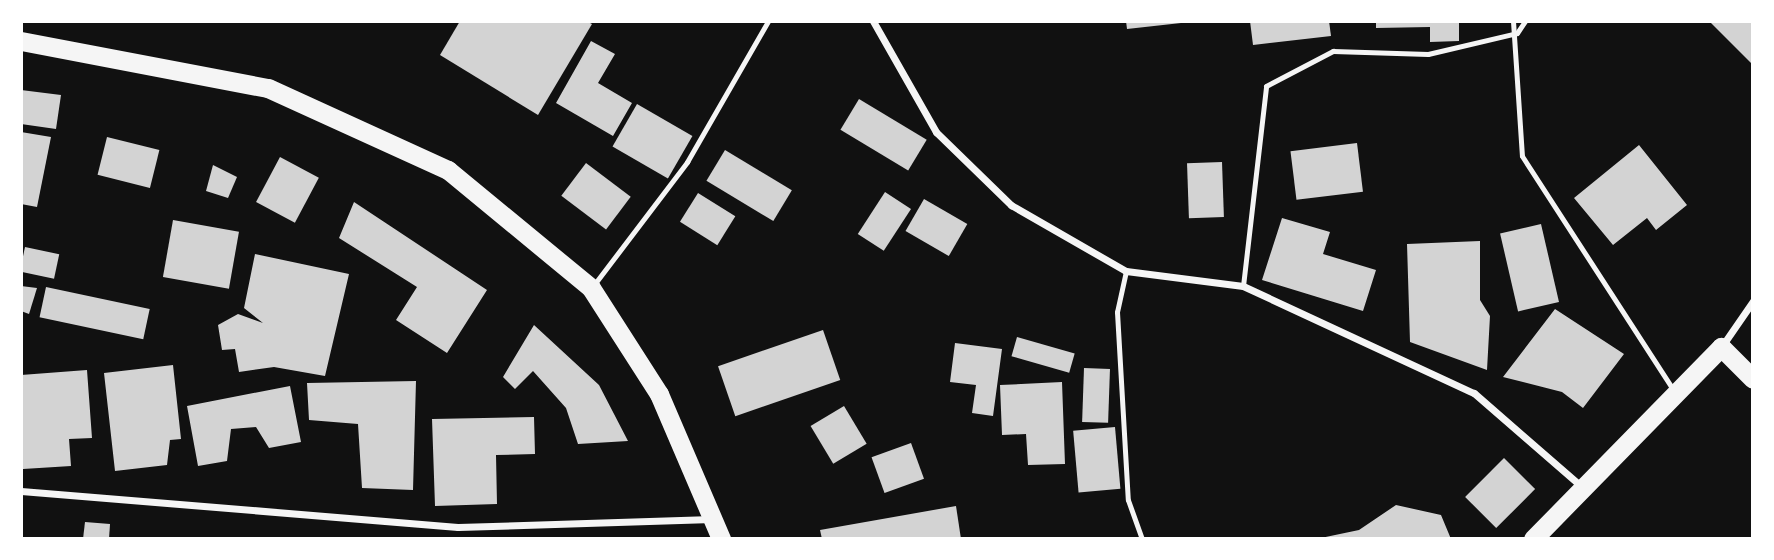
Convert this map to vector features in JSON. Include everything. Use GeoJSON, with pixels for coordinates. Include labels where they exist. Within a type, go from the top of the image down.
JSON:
{"type":"FeatureCollection","features":[{"type":"Feature","properties":{"kind":"highway"},"geometry":{"type":"LineString","coordinates":[[21,41],[268,88],[448,170],[592,288],[659,394],[721,539]]}},
{"type":"Feature","properties":{"kind":"highway"},"geometry":{"type":"LineString","coordinates":[[1533,539],[1721,347],[1753,379]]}},
{"type":"Feature","properties":{"kind":"street"},"geometry":{"type":"LineString","coordinates":[[873,21],[936,132],[1011,205],[1126,271],[1243,286],[1474,393],[1583,488]]}},
{"type":"Feature","properties":{"kind":"street"},"geometry":{"type":"LineString","coordinates":[[1721,347],[1753,301]]}},
{"type":"Feature","properties":{"kind":"street"},"geometry":{"type":"LineString","coordinates":[[21,491],[458,527],[714,519]]}},
{"type":"Feature","properties":{"kind":"lane"},"geometry":{"type":"LineString","coordinates":[[592,288],[687,162],[768,21]]}},
{"type":"Feature","properties":{"kind":"lane"},"geometry":{"type":"LineString","coordinates":[[1513,21],[1517,33],[1522,156],[1675,392]]}},
{"type":"Feature","properties":{"kind":"lane"},"geometry":{"type":"LineString","coordinates":[[1243,286],[1266,86],[1333,51],[1428,54],[1517,33],[1525,21]]}},
{"type":"Feature","properties":{"kind":"lane"},"geometry":{"type":"LineString","coordinates":[[1126,271],[1117,312],[1126,473],[1142,539]]}},
{"type":"Feature","properties":{"kind":"building"},"geometry":{"type":"Polygon","coordinates":[[[460,21],[586,21],[592,24],[538,115],[440,55],[460,21]]]}},
{"type":"Feature","properties":{"kind":"building"},"geometry":{"type":"Polygon","coordinates":[[[1126,21],[1181,21],[1181,23],[1127,29],[1126,21]]]}},
{"type":"Feature","properties":{"kind":"building"},"geometry":{"type":"Polygon","coordinates":[[[1250,21],[1329,21],[1331,36],[1253,45],[1250,21]]]}},
{"type":"Feature","properties":{"kind":"building"},"geometry":{"type":"Polygon","coordinates":[[[1376,21],[1459,21],[1459,41],[1430,42],[1430,27],[1376,28],[1376,21]]]}},
{"type":"Feature","properties":{"kind":"building"},"geometry":{"type":"Polygon","coordinates":[[[1753,21],[1753,65],[1711,23],[1753,21]]]}},
{"type":"Feature","properties":{"kind":"building"},"geometry":{"type":"Polygon","coordinates":[[[591,41],[615,54],[598,83],[632,103],[613,136],[556,103],[591,41]]]}},
{"type":"Feature","properties":{"kind":"building"},"geometry":{"type":"Polygon","coordinates":[[[21,90],[61,95],[56,129],[21,124],[21,90]]]}},
{"type":"Feature","properties":{"kind":"building"},"geometry":{"type":"Polygon","coordinates":[[[859,99],[927,140],[908,171],[840,130],[859,99]]]}},
{"type":"Feature","properties":{"kind":"building"},"geometry":{"type":"Polygon","coordinates":[[[637,104],[692,136],[668,178],[612,146],[637,104]]]}},
{"type":"Feature","properties":{"kind":"building"},"geometry":{"type":"Polygon","coordinates":[[[21,132],[51,137],[37,207],[21,204],[21,132]]]}},
{"type":"Feature","properties":{"kind":"building"},"geometry":{"type":"Polygon","coordinates":[[[107,137],[159,150],[150,188],[98,175],[107,137]]]}},
{"type":"Feature","properties":{"kind":"building"},"geometry":{"type":"Polygon","coordinates":[[[1357,143],[1363,192],[1296,200],[1290,151],[1357,143]]]}},
{"type":"Feature","properties":{"kind":"building"},"geometry":{"type":"Polygon","coordinates":[[[1639,145],[1687,205],[1656,230],[1647,218],[1613,245],[1574,198],[1639,145]]]}},
{"type":"Feature","properties":{"kind":"building"},"geometry":{"type":"Polygon","coordinates":[[[725,150],[792,190],[773,221],[706,181],[725,150]]]}},
{"type":"Feature","properties":{"kind":"building"},"geometry":{"type":"Polygon","coordinates":[[[280,157],[319,178],[295,223],[256,202],[280,157]]]}},
{"type":"Feature","properties":{"kind":"building"},"geometry":{"type":"Polygon","coordinates":[[[1222,162],[1224,217],[1189,218],[1187,163],[1222,162]]]}},
{"type":"Feature","properties":{"kind":"building"},"geometry":{"type":"Polygon","coordinates":[[[586,163],[631,197],[606,229],[561,196],[586,163]]]}},
{"type":"Feature","properties":{"kind":"building"},"geometry":{"type":"Polygon","coordinates":[[[213,165],[237,177],[228,198],[206,191],[213,165]]]}},
{"type":"Feature","properties":{"kind":"building"},"geometry":{"type":"Polygon","coordinates":[[[885,192],[911,209],[884,251],[858,234],[885,192]]]}},
{"type":"Feature","properties":{"kind":"building"},"geometry":{"type":"Polygon","coordinates":[[[698,193],[735,216],[717,245],[680,222],[698,193]]]}},
{"type":"Feature","properties":{"kind":"building"},"geometry":{"type":"Polygon","coordinates":[[[924,199],[967,224],[949,256],[906,231],[924,199]]]}},
{"type":"Feature","properties":{"kind":"building"},"geometry":{"type":"Polygon","coordinates":[[[354,202],[487,290],[447,353],[396,320],[417,287],[339,238],[354,202]]]}},
{"type":"Feature","properties":{"kind":"building"},"geometry":{"type":"Polygon","coordinates":[[[1282,218],[1330,232],[1323,254],[1376,270],[1363,311],[1262,280],[1282,218]]]}},
{"type":"Feature","properties":{"kind":"building"},"geometry":{"type":"Polygon","coordinates":[[[173,220],[239,232],[229,289],[163,277],[173,220]]]}},
{"type":"Feature","properties":{"kind":"building"},"geometry":{"type":"Polygon","coordinates":[[[1541,224],[1559,302],[1518,311],[1500,233],[1541,224]]]}},
{"type":"Feature","properties":{"kind":"building"},"geometry":{"type":"Polygon","coordinates":[[[1480,241],[1480,300],[1490,316],[1487,370],[1410,342],[1407,244],[1480,241]]]}},
{"type":"Feature","properties":{"kind":"building"},"geometry":{"type":"Polygon","coordinates":[[[25,247],[59,254],[54,279],[21,272],[25,247]]]}},
{"type":"Feature","properties":{"kind":"building"},"geometry":{"type":"Polygon","coordinates":[[[255,254],[349,274],[325,376],[274,367],[239,372],[235,349],[222,350],[218,325],[238,314],[263,323],[244,308],[255,254]]]}},
{"type":"Feature","properties":{"kind":"building"},"geometry":{"type":"Polygon","coordinates":[[[21,286],[37,288],[29,314],[21,311],[21,286]]]}},
{"type":"Feature","properties":{"kind":"building"},"geometry":{"type":"Polygon","coordinates":[[[46,287],[150,309],[143,339],[40,317],[46,287]]]}},
{"type":"Feature","properties":{"kind":"building"},"geometry":{"type":"Polygon","coordinates":[[[1555,309],[1624,354],[1583,408],[1562,392],[1503,377],[1555,309]]]}},
{"type":"Feature","properties":{"kind":"building"},"geometry":{"type":"Polygon","coordinates":[[[534,325],[599,385],[628,441],[578,444],[566,408],[533,371],[515,389],[503,377],[534,325]]]}},
{"type":"Feature","properties":{"kind":"building"},"geometry":{"type":"Polygon","coordinates":[[[823,330],[840,380],[735,416],[718,366],[823,330]]]}},
{"type":"Feature","properties":{"kind":"building"},"geometry":{"type":"Polygon","coordinates":[[[1017,337],[1075,354],[1069,373],[1011,356],[1017,337]]]}},
{"type":"Feature","properties":{"kind":"building"},"geometry":{"type":"Polygon","coordinates":[[[955,343],[1002,349],[993,416],[972,413],[976,385],[950,382],[955,343]]]}},
{"type":"Feature","properties":{"kind":"building"},"geometry":{"type":"Polygon","coordinates":[[[173,365],[181,439],[170,440],[167,465],[115,471],[104,373],[173,365]]]}},
{"type":"Feature","properties":{"kind":"building"},"geometry":{"type":"Polygon","coordinates":[[[1084,368],[1110,369],[1108,423],[1082,422],[1084,368]]]}},
{"type":"Feature","properties":{"kind":"building"},"geometry":{"type":"Polygon","coordinates":[[[87,370],[92,438],[69,439],[71,466],[23,469],[21,375],[87,370]]]}},
{"type":"Feature","properties":{"kind":"building"},"geometry":{"type":"Polygon","coordinates":[[[416,381],[413,490],[362,488],[358,424],[309,420],[307,383],[416,381]]]}},
{"type":"Feature","properties":{"kind":"building"},"geometry":{"type":"Polygon","coordinates":[[[1062,382],[1065,464],[1028,465],[1026,434],[1002,435],[1000,385],[1062,382]]]}},
{"type":"Feature","properties":{"kind":"building"},"geometry":{"type":"Polygon","coordinates":[[[290,386],[301,442],[269,448],[256,427],[231,429],[227,461],[198,466],[187,406],[290,386]]]}},
{"type":"Feature","properties":{"kind":"building"},"geometry":{"type":"Polygon","coordinates":[[[844,406],[867,444],[833,464],[811,426],[844,406]]]}},
{"type":"Feature","properties":{"kind":"building"},"geometry":{"type":"Polygon","coordinates":[[[534,417],[535,454],[496,455],[497,504],[435,506],[432,419],[534,417]]]}},
{"type":"Feature","properties":{"kind":"building"},"geometry":{"type":"Polygon","coordinates":[[[1115,427],[1120,489],[1079,492],[1073,431],[1115,427]]]}},
{"type":"Feature","properties":{"kind":"building"},"geometry":{"type":"Polygon","coordinates":[[[911,443],[924,479],[885,493],[872,457],[911,443]]]}},
{"type":"Feature","properties":{"kind":"building"},"geometry":{"type":"Polygon","coordinates":[[[1504,458],[1535,489],[1496,528],[1465,497],[1504,458]]]}},
{"type":"Feature","properties":{"kind":"building"},"geometry":{"type":"Polygon","coordinates":[[[1396,505],[1441,515],[1451,539],[1316,539],[1359,530],[1396,505]]]}},
{"type":"Feature","properties":{"kind":"building"},"geometry":{"type":"Polygon","coordinates":[[[956,506],[961,539],[822,539],[820,530],[956,506]]]}},
{"type":"Feature","properties":{"kind":"building"},"geometry":{"type":"Polygon","coordinates":[[[85,522],[110,524],[109,539],[83,539],[85,522]]]}}]}
